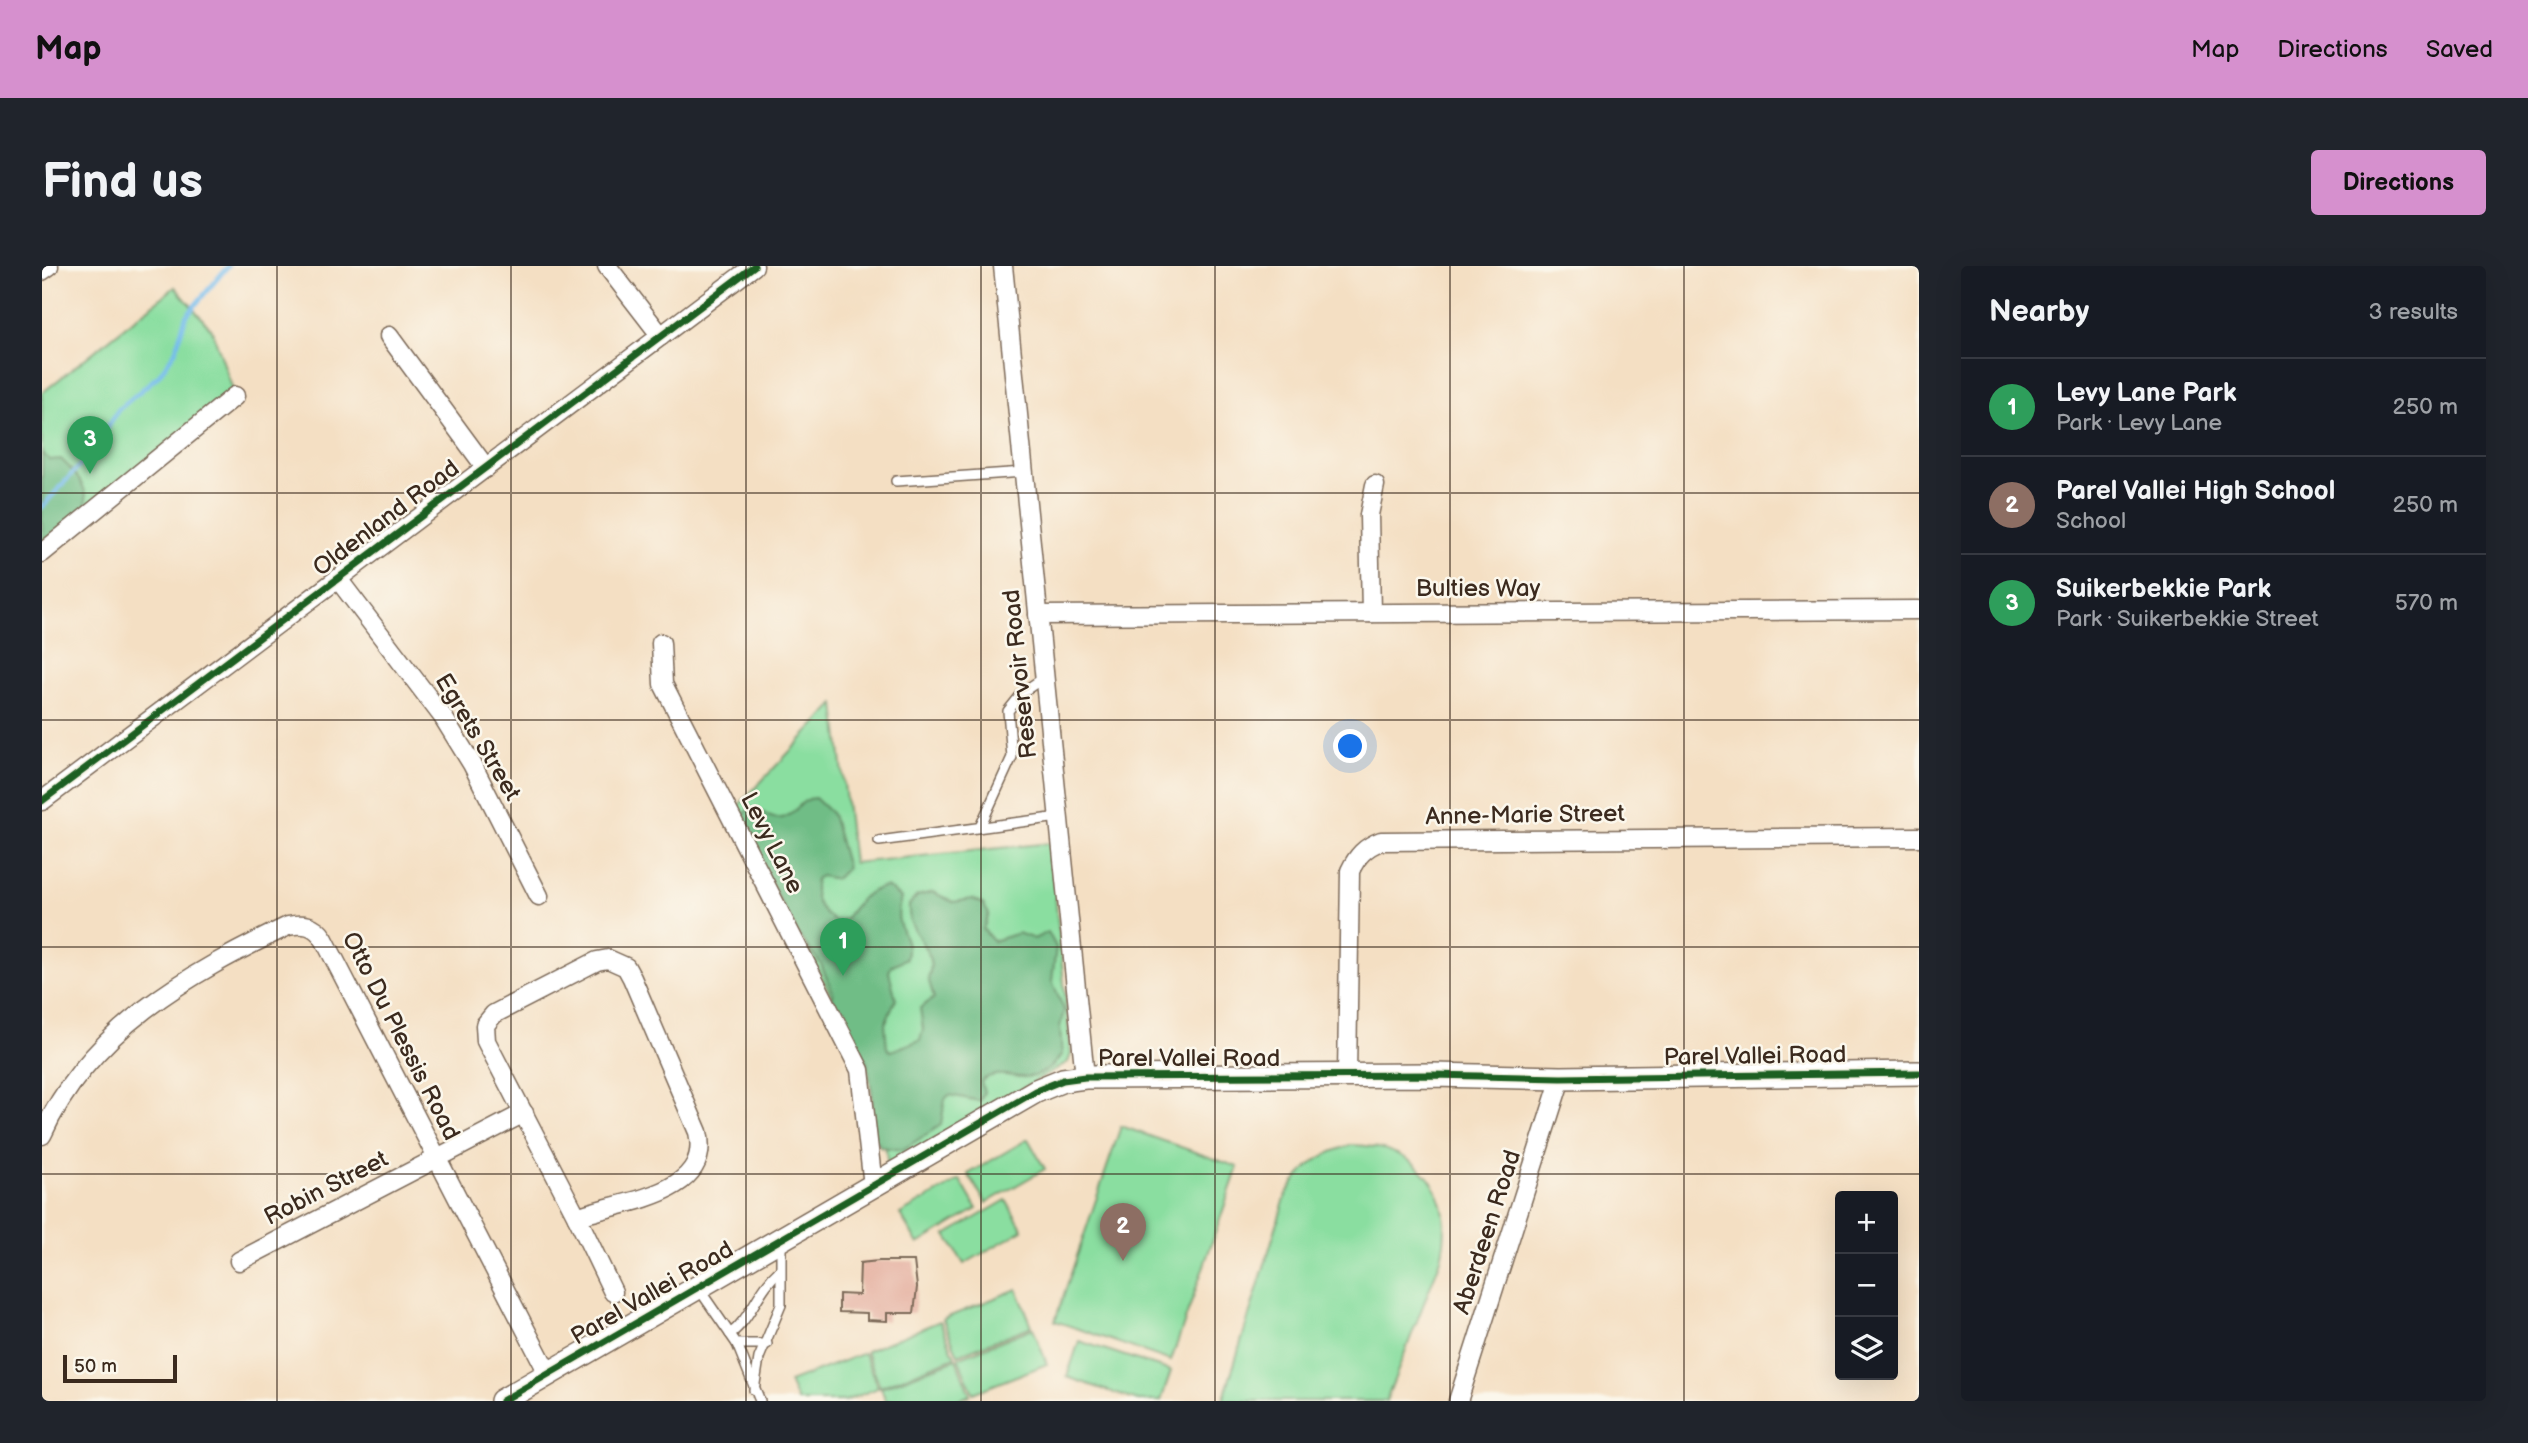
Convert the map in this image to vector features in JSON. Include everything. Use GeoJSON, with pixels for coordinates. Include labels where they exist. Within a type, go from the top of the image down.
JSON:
{"type":"FeatureCollection","features":[{"type":"Feature","properties":{"kind":"street"},"geometry":{"type":"LineString","coordinates":[[42,271],[49,266]]}},
{"type":"Feature","properties":{"kind":"street"},"geometry":{"type":"LineString","coordinates":[[607,266],[661,336]]}},
{"type":"Feature","properties":{"kind":"street","name":"Oldenland Road"},"geometry":{"type":"LineString","coordinates":[[42,801],[754,266]]}},
{"type":"Feature","properties":{"kind":"street","name":"Reservoir Road"},"geometry":{"type":"LineString","coordinates":[[1003,266],[1085,1077]]}},
{"type":"Feature","properties":{"kind":"street"},"geometry":{"type":"LineString","coordinates":[[389,336],[486,468]]}},
{"type":"Feature","properties":{"kind":"street"},"geometry":{"type":"LineString","coordinates":[[42,553],[235,396]]}},
{"type":"Feature","properties":{"kind":"street"},"geometry":{"type":"LineString","coordinates":[[1371,613],[1369,515],[1376,485]]}},
{"type":"Feature","properties":{"kind":"street","name":"Egrets Street"},"geometry":{"type":"LineString","coordinates":[[338,579],[443,717],[472,764],[539,896]]}},
{"type":"Feature","properties":{"kind":"street","name":"Bulties Way"},"geometry":{"type":"LineString","coordinates":[[1038,615],[1919,610]]}},
{"type":"Feature","properties":{"kind":"street","name":"Levy Lane"},"geometry":{"type":"LineString","coordinates":[[662,643],[663,684],[860,1070],[873,1186]]}},
{"type":"Feature","properties":{"kind":"street","name":"Anne-Marie Street"},"geometry":{"type":"LineString","coordinates":[[1347,1076],[1350,871],[1356,859],[1371,845],[1381,841],[1622,837],[1919,836]]}},
{"type":"Feature","properties":{"kind":"street","name":"Otto Du Plessis Road"},"geometry":{"type":"LineString","coordinates":[[42,1135],[66,1091],[98,1052],[134,1016],[188,978],[298,924],[314,927],[324,939],[549,1375]]}},
{"type":"Feature","properties":{"kind":"street"},"geometry":{"type":"LineString","coordinates":[[578,1217],[661,1192],[694,1168],[701,1153],[698,1132],[638,991],[626,967],[619,962],[597,961],[488,1020],[484,1032],[486,1041],[578,1217],[613,1292]]}},
{"type":"Feature","properties":{"kind":"street","name":"Parel Vallei Road"},"geometry":{"type":"LineString","coordinates":[[502,1401],[1035,1091],[1063,1080],[1085,1077],[1561,1078],[1919,1073]]}},
{"type":"Feature","properties":{"kind":"street","name":"Aberdeen Road"},"geometry":{"type":"LineString","coordinates":[[1458,1401],[1561,1078]]}},
{"type":"Feature","properties":{"kind":"street","name":"Robin Street"},"geometry":{"type":"LineString","coordinates":[[239,1261],[524,1113]]}},
{"type":"Feature","properties":{"kind":"lane"},"geometry":{"type":"LineString","coordinates":[[896,481],[1024,472]]}},
{"type":"Feature","properties":{"kind":"lane"},"geometry":{"type":"LineString","coordinates":[[980,827],[1012,757],[1008,711],[1024,691],[1045,677]]}},
{"type":"Feature","properties":{"kind":"lane"},"geometry":{"type":"LineString","coordinates":[[879,841],[1059,817]]}},
{"type":"Feature","properties":{"kind":"lane"},"geometry":{"type":"LineString","coordinates":[[754,1390],[757,1366],[781,1305],[781,1240]]}},
{"type":"Feature","properties":{"kind":"lane"},"geometry":{"type":"LineString","coordinates":[[730,1334],[741,1325],[764,1285],[780,1270]]}},
{"type":"Feature","properties":{"kind":"lane"},"geometry":{"type":"LineString","coordinates":[[698,1288],[737,1344],[760,1401]]}},
{"type":"Feature","properties":{"kind":"lane"},"geometry":{"type":"LineString","coordinates":[[737,1344],[767,1344]]}},
{"type":"Feature","properties":{"kind":"green space"},"geometry":{"type":"Polygon","coordinates":[[[175,287],[212,330],[235,396],[42,553],[42,393],[175,287]]]}},
{"type":"Feature","properties":{"kind":"green space"},"geometry":{"type":"Polygon","coordinates":[[[42,453],[50,460],[61,459],[84,488],[86,500],[78,521],[42,552],[42,453]]]}},
{"type":"Feature","properties":{"kind":"green space"},"geometry":{"type":"Polygon","coordinates":[[[835,704],[853,863],[1050,843],[1071,1054],[1068,1062],[888,1167],[878,1088],[736,808],[835,704]]]}},
{"type":"Feature","properties":{"kind":"green space"},"geometry":{"type":"Polygon","coordinates":[[[815,798],[832,814],[847,868],[836,879],[821,876],[816,879],[816,898],[824,912],[834,921],[845,919],[863,898],[880,888],[887,887],[901,898],[898,918],[907,949],[906,958],[891,966],[889,972],[896,999],[885,1024],[887,1048],[891,1051],[920,1040],[923,1029],[920,1008],[934,998],[928,978],[929,955],[910,919],[909,905],[917,896],[933,892],[953,902],[973,899],[983,904],[989,914],[983,929],[993,941],[1018,933],[1034,939],[1048,932],[1056,947],[1052,981],[1064,1010],[1060,1027],[1062,1055],[1038,1075],[991,1076],[981,1081],[984,1092],[980,1101],[949,1095],[945,1099],[941,1125],[902,1150],[881,1147],[873,1138],[872,1094],[867,1062],[833,1010],[833,993],[821,964],[797,933],[741,827],[742,816],[750,808],[773,818],[782,818],[791,814],[805,801],[815,798]]]}},
{"type":"Feature","properties":{"kind":"green space"},"geometry":{"type":"Polygon","coordinates":[[[1121,1126],[1238,1167],[1171,1361],[1055,1321],[1121,1126]]]}},
{"type":"Feature","properties":{"kind":"green space"},"geometry":{"type":"Polygon","coordinates":[[[1028,1139],[1045,1169],[986,1203],[968,1174],[1028,1139]]]}},
{"type":"Feature","properties":{"kind":"green space"},"geometry":{"type":"Polygon","coordinates":[[[1352,1145],[1376,1147],[1397,1154],[1414,1164],[1428,1177],[1438,1194],[1443,1213],[1445,1235],[1441,1259],[1386,1401],[1223,1401],[1286,1195],[1313,1163],[1331,1152],[1352,1145]]]}},
{"type":"Feature","properties":{"kind":"green space"},"geometry":{"type":"Polygon","coordinates":[[[960,1180],[977,1209],[918,1244],[900,1214],[960,1180]]]}},
{"type":"Feature","properties":{"kind":"green space"},"geometry":{"type":"Polygon","coordinates":[[[1006,1200],[1023,1230],[964,1264],[946,1235],[1006,1200]]]}},
{"type":"Feature","properties":{"kind":"green space"},"geometry":{"type":"Polygon","coordinates":[[[1017,1289],[1032,1326],[958,1355],[943,1319],[1017,1289]]]}},
{"type":"Feature","properties":{"kind":"green space"},"geometry":{"type":"Polygon","coordinates":[[[940,1321],[955,1357],[880,1387],[866,1351],[940,1321]]]}},
{"type":"Feature","properties":{"kind":"green space"},"geometry":{"type":"Polygon","coordinates":[[[1033,1328],[1047,1364],[973,1393],[958,1358],[1033,1328]]]}},
{"type":"Feature","properties":{"kind":"green space"},"geometry":{"type":"Polygon","coordinates":[[[1079,1341],[1171,1371],[1161,1401],[1138,1401],[1067,1377],[1079,1341]]]}},
{"type":"Feature","properties":{"kind":"green space"},"geometry":{"type":"Polygon","coordinates":[[[864,1353],[878,1388],[845,1401],[797,1401],[789,1382],[864,1353]]]}},
{"type":"Feature","properties":{"kind":"green space"},"geometry":{"type":"Polygon","coordinates":[[[956,1359],[970,1395],[955,1401],[886,1401],[881,1388],[956,1359]]]}},
{"type":"Feature","properties":{"kind":"building"},"geometry":{"type":"Polygon","coordinates":[[[914,1261],[917,1287],[914,1313],[887,1313],[887,1321],[867,1320],[867,1313],[839,1312],[839,1294],[859,1295],[860,1263],[914,1261]]]}},
{"type":"Feature","properties":{"kind":"waterway"},"geometry":{"type":"LineString","coordinates":[[42,507],[93,451],[118,410],[158,376],[175,352],[186,316],[228,266]]}},
{"type":"Feature","properties":{"kind":"cycle path"},"geometry":{"type":"LineString","coordinates":[[42,801],[754,266]]}},
{"type":"Feature","properties":{"kind":"cycle path"},"geometry":{"type":"LineString","coordinates":[[502,1401],[1036,1091],[1063,1080],[1085,1077],[1433,1075],[1561,1078],[1919,1073]]}},
{"type":"Feature","properties":{"kind":"place","name":"Suikerbekkie Park"},"geometry":{"type":"Point","coordinates":[90,474]}},
{"type":"Feature","properties":{"kind":"place","name":"Levy Lane Park"},"geometry":{"type":"Point","coordinates":[843,976]}},
{"type":"Feature","properties":{"kind":"place","name":"Parel Vallei High School"},"geometry":{"type":"Point","coordinates":[1123,1261]}}]}
